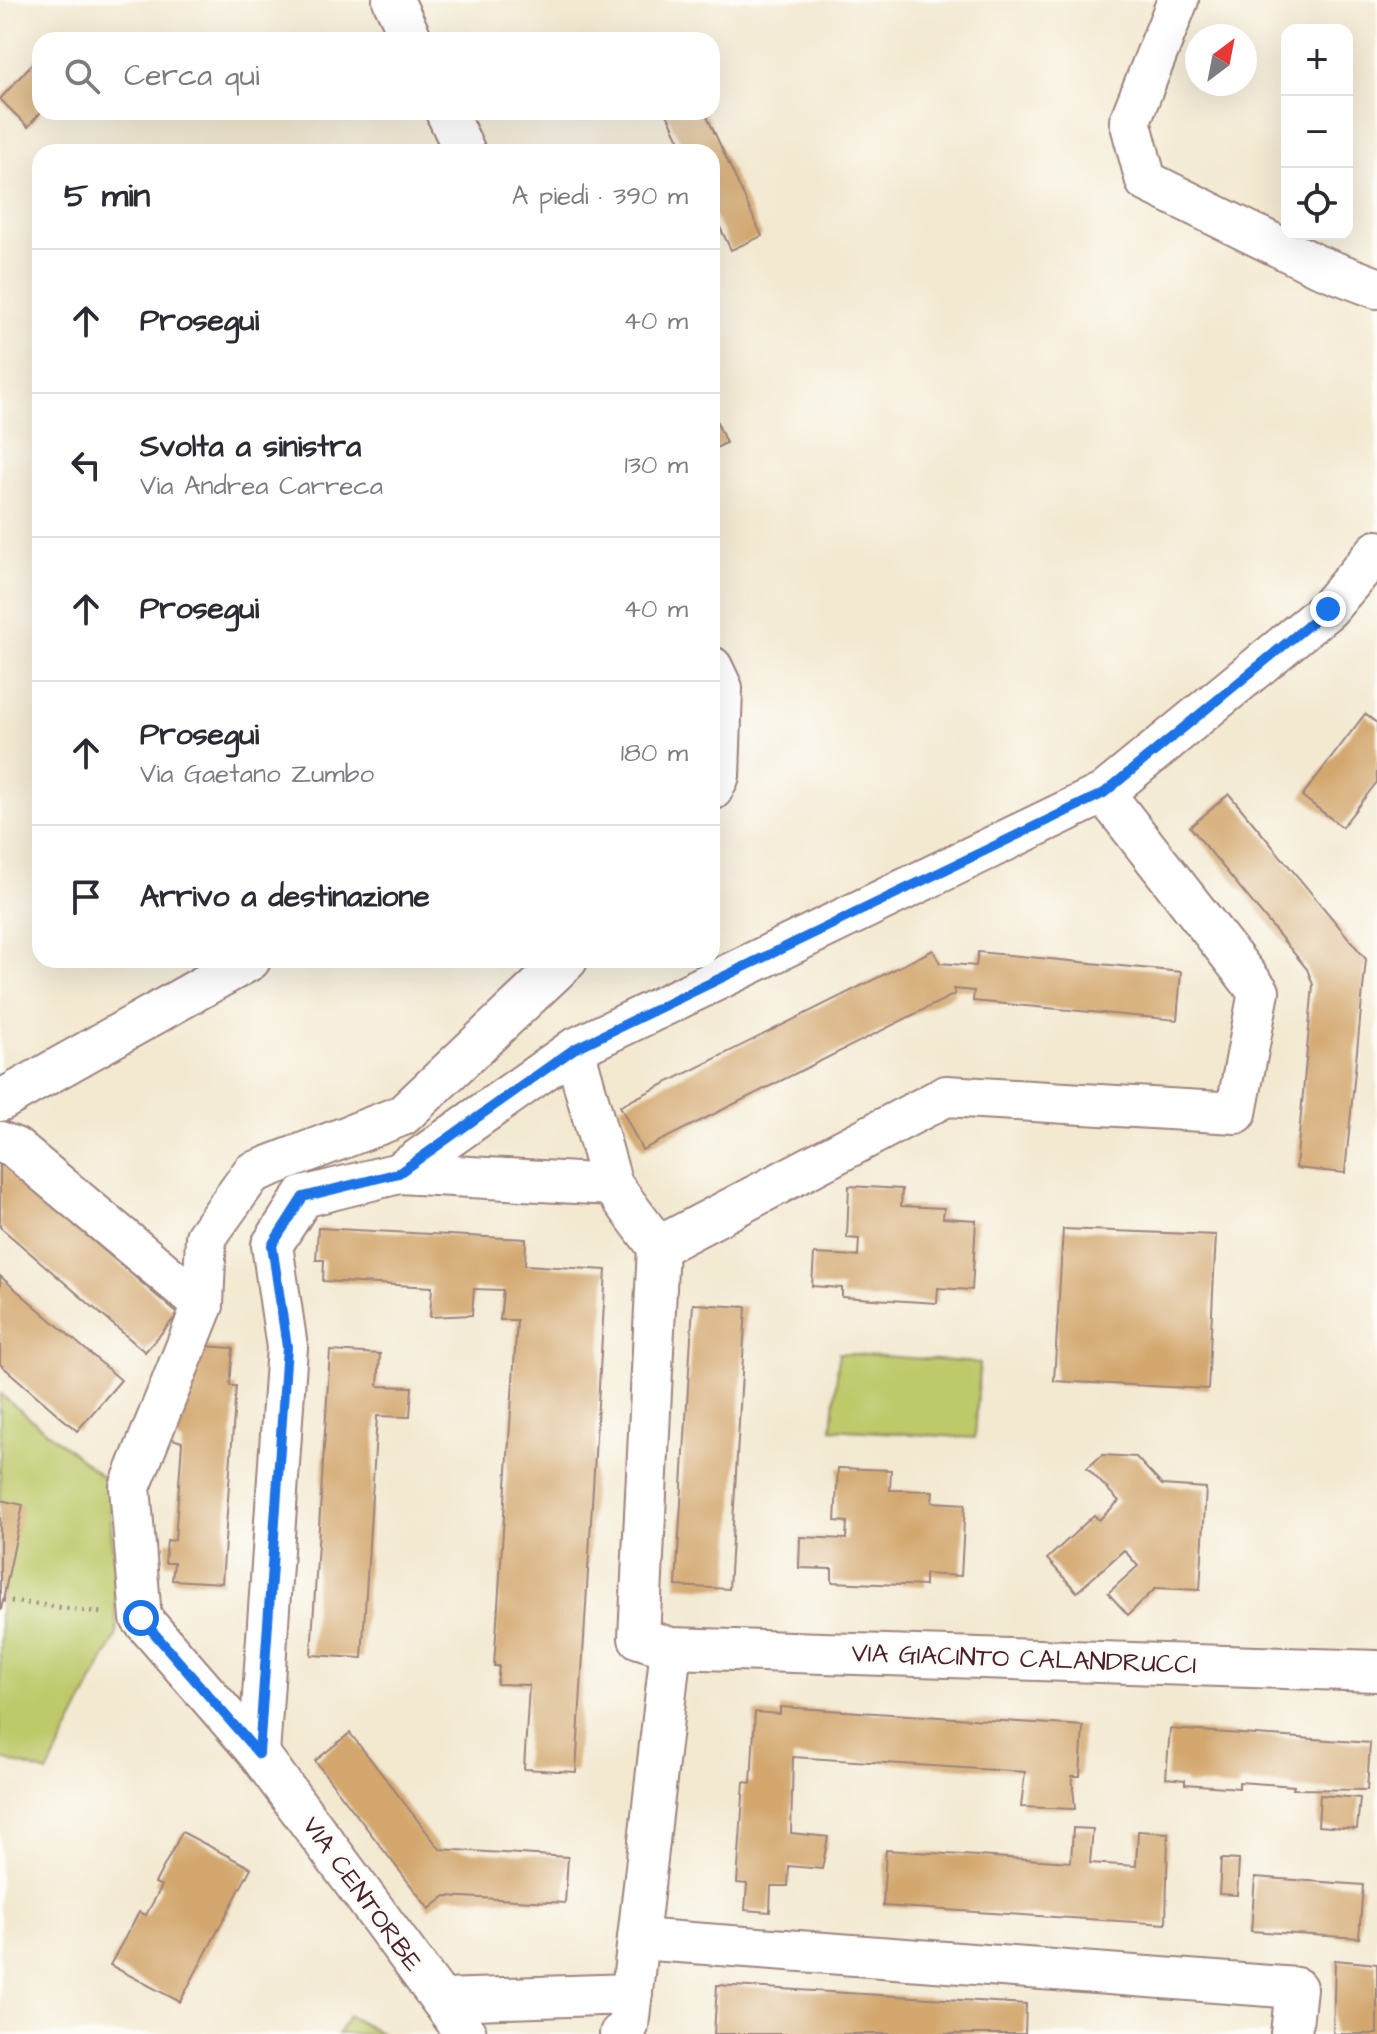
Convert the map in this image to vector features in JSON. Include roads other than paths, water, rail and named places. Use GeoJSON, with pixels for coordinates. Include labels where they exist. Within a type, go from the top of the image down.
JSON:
{"type":"FeatureCollection","features":[{"type":"Feature","properties":{"kind":"street"},"geometry":{"type":"LineString","coordinates":[[393,0],[408,32]]}},
{"type":"Feature","properties":{"kind":"street"},"geometry":{"type":"LineString","coordinates":[[1178,0],[1130,121],[1146,181],[1316,265],[1377,288]]}},
{"type":"Feature","properties":{"kind":"street"},"geometry":{"type":"LineString","coordinates":[[450,120],[461,144]]}},
{"type":"Feature","properties":{"kind":"street"},"geometry":{"type":"LineString","coordinates":[[399,1173],[574,1049],[1104,793],[1328,609],[1377,551]]}},
{"type":"Feature","properties":{"kind":"street"},"geometry":{"type":"LineString","coordinates":[[720,684],[720,747]]}},
{"type":"Feature","properties":{"kind":"street"},"geometry":{"type":"LineString","coordinates":[[658,1247],[946,1096],[1236,1113],[1259,992],[1104,793]]}},
{"type":"Feature","properties":{"kind":"street"},"geometry":{"type":"LineString","coordinates":[[0,1101],[236,968]]}},
{"type":"Feature","properties":{"kind":"street"},"geometry":{"type":"LineString","coordinates":[[203,1305],[206,1237],[252,1173],[403,1115],[559,968]]}},
{"type":"Feature","properties":{"kind":"street"},"geometry":{"type":"LineString","coordinates":[[441,2000],[629,2022],[671,1648],[639,1638],[658,1247],[612,1185],[574,1049]]}},
{"type":"Feature","properties":{"kind":"street"},"geometry":{"type":"LineString","coordinates":[[0,1142],[15,1148],[203,1305]]}},
{"type":"Feature","properties":{"kind":"street"},"geometry":{"type":"LineString","coordinates":[[259,1754],[287,1347],[272,1245],[303,1197],[399,1173],[612,1185]]}},
{"type":"Feature","properties":{"kind":"street","name":"VIA CENTORBE"},"geometry":{"type":"LineString","coordinates":[[203,1305],[130,1487],[141,1618],[259,1754],[466,2034]]}},
{"type":"Feature","properties":{"kind":"street","name":"VIA GIACINTO CALANDRUCCI"},"geometry":{"type":"LineString","coordinates":[[671,1648],[1377,1671]]}},
{"type":"Feature","properties":{"kind":"street"},"geometry":{"type":"LineString","coordinates":[[638,1939],[1296,1988],[1291,2034]]}}]}
